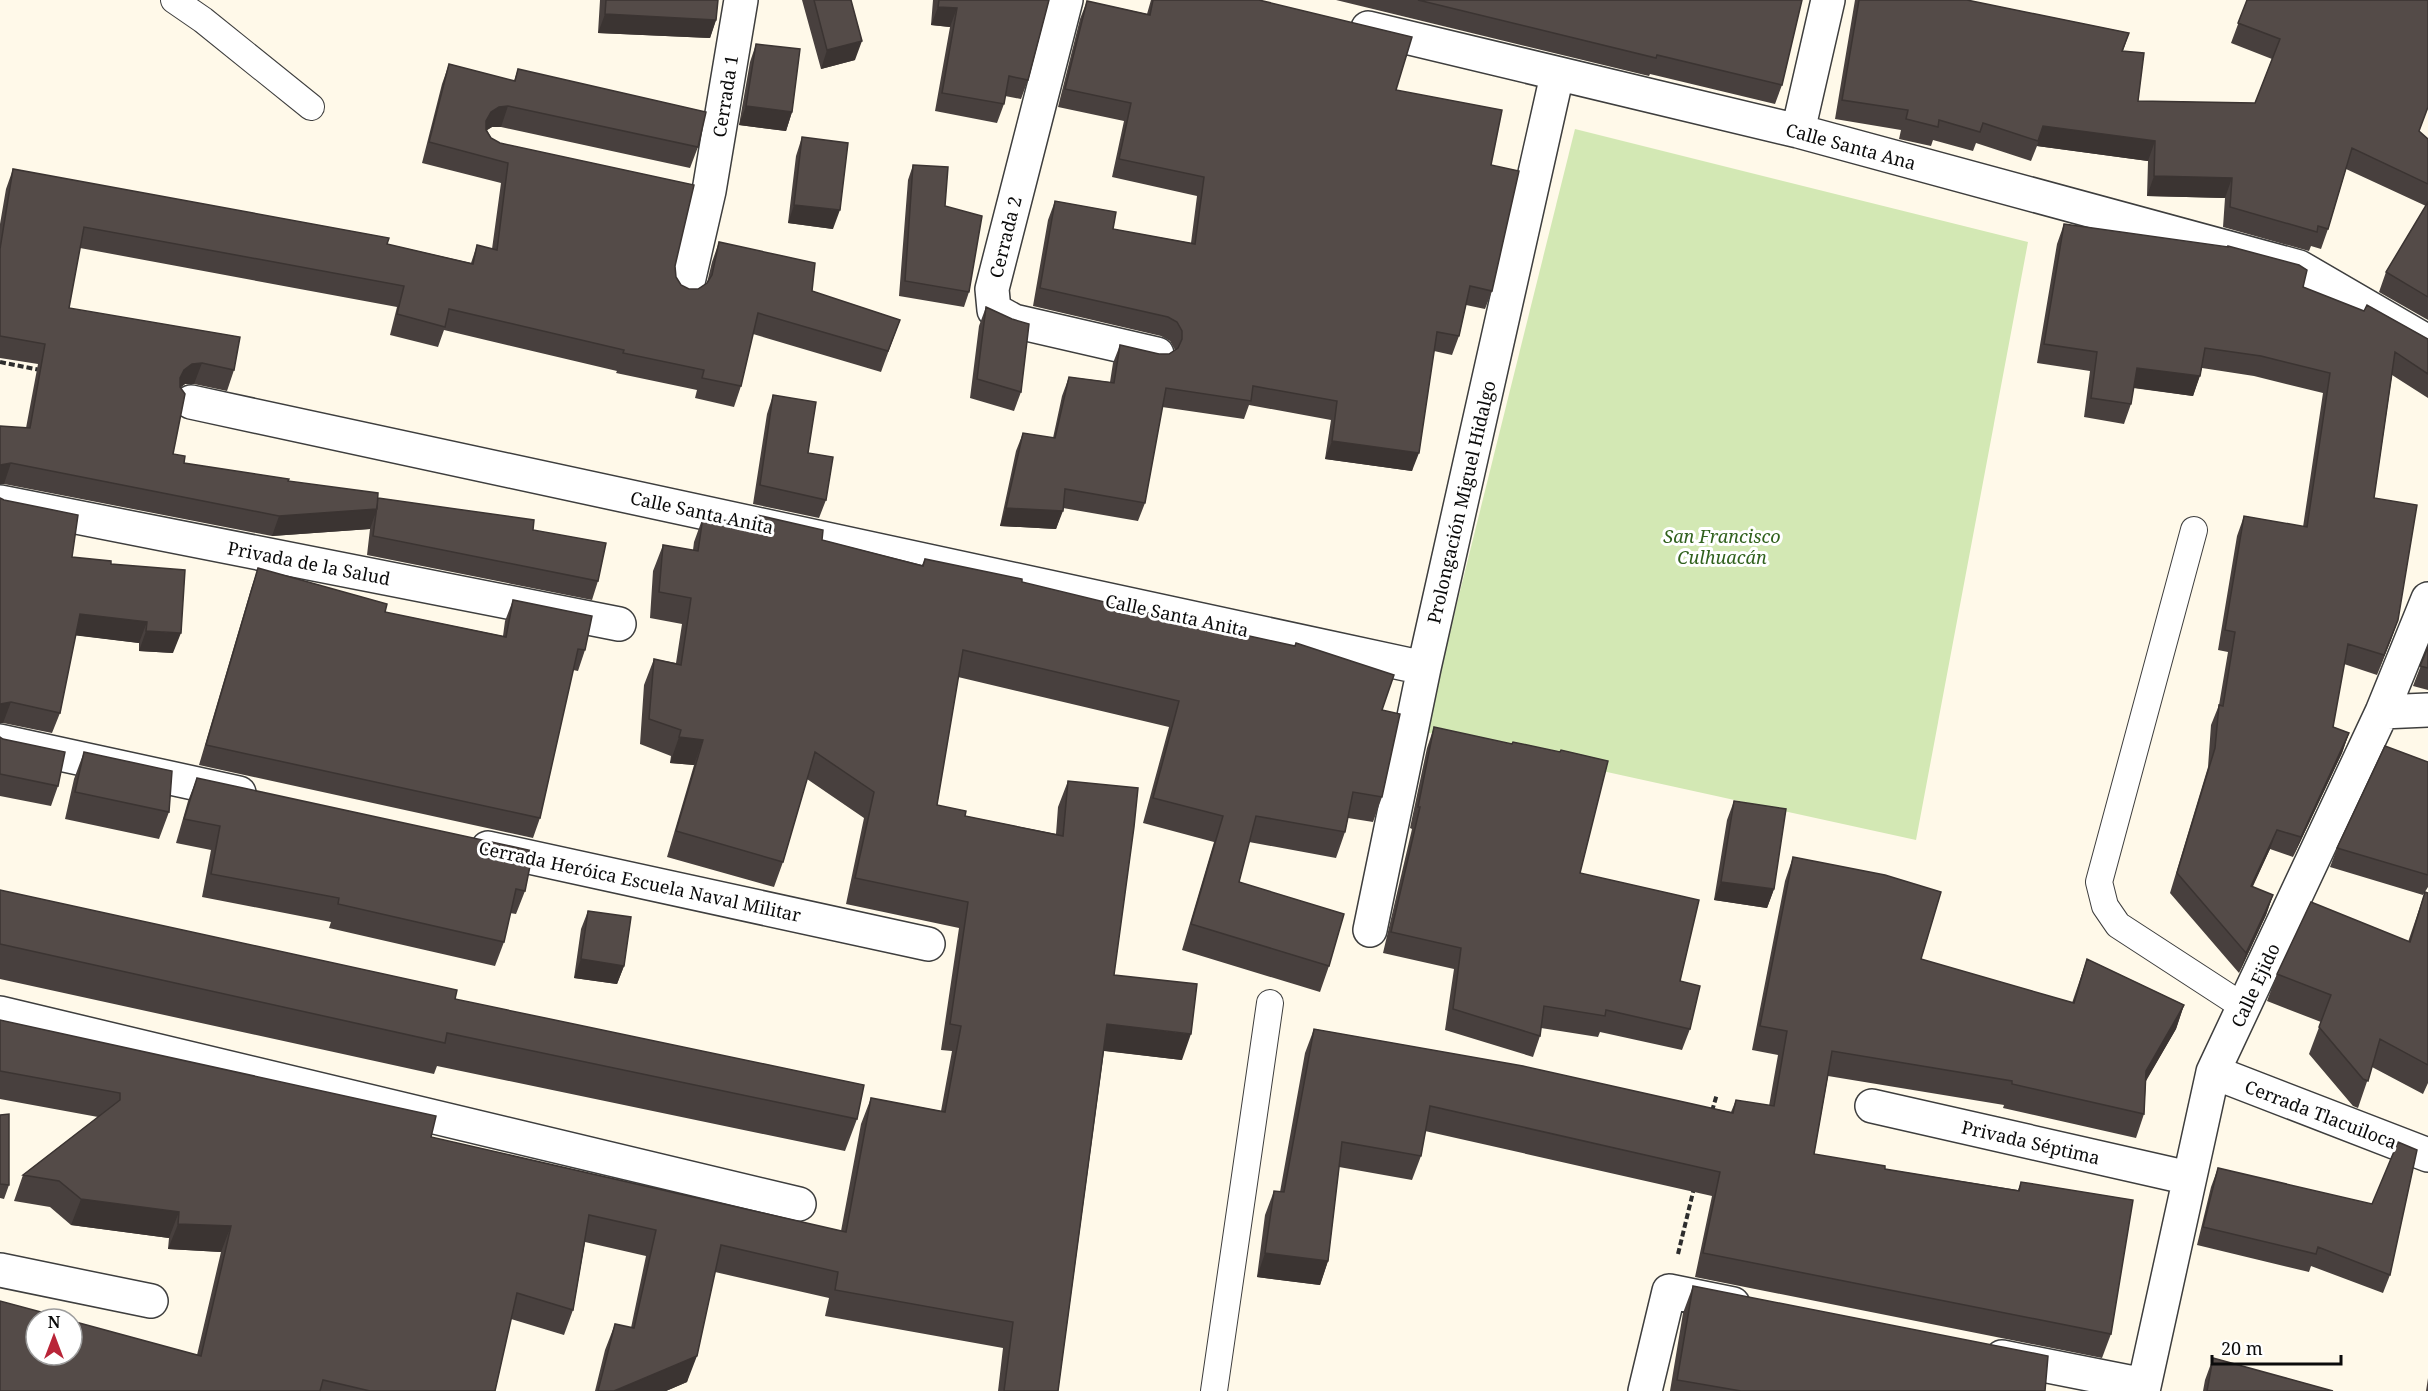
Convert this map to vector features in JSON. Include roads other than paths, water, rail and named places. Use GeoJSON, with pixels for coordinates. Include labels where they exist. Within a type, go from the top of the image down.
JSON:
{"type":"FeatureCollection","features":[{"type":"Feature","properties":{"kind":"street","name":"Cerrada 1"},"geometry":{"type":"LineString","coordinates":[[686,291],[709,191],[741,0]]}},
{"type":"Feature","properties":{"kind":"street","name":"Cerrada 2"},"geometry":{"type":"LineString","coordinates":[[1066,0],[992,289],[994,310],[1014,321],[1157,354]]}},
{"type":"Feature","properties":{"kind":"street"},"geometry":{"type":"LineString","coordinates":[[1798,131],[1828,0]]}},
{"type":"Feature","properties":{"kind":"street","name":"Calle Santa Ana"},"geometry":{"type":"LineString","coordinates":[[1337,20],[1557,75],[1798,131],[2299,267],[2428,342]]}},
{"type":"Feature","properties":{"kind":"street","name":"Prolongación Miguel Hidalgo"},"geometry":{"type":"LineString","coordinates":[[1370,930],[1424,668],[1557,75]]}},
{"type":"Feature","properties":{"kind":"street"},"geometry":{"type":"LineString","coordinates":[[676,184],[709,191]]}},
{"type":"Feature","properties":{"kind":"street","name":"Calle Santa Anita"},"geometry":{"type":"LineString","coordinates":[[191,402],[1424,668]]}},
{"type":"Feature","properties":{"kind":"street","name":"Privada de la Salud"},"geometry":{"type":"LineString","coordinates":[[0,502],[619,624]]}},
{"type":"Feature","properties":{"kind":"street","name":"Calle Ejido"},"geometry":{"type":"LineString","coordinates":[[2143,1388],[2213,1072],[2382,712],[2428,599]]}},
{"type":"Feature","properties":{"kind":"street"},"geometry":{"type":"LineString","coordinates":[[2382,712],[2428,710]]}},
{"type":"Feature","properties":{"kind":"street"},"geometry":{"type":"LineString","coordinates":[[0,741],[267,800]]}},
{"type":"Feature","properties":{"kind":"street","name":"Cerrada Heróica Escuela Naval Militar"},"geometry":{"type":"LineString","coordinates":[[464,843],[928,944]]}},
{"type":"Feature","properties":{"kind":"street"},"geometry":{"type":"LineString","coordinates":[[0,1013],[799,1204]]}},
{"type":"Feature","properties":{"kind":"street","name":"Cerrada Tlacuiloca"},"geometry":{"type":"LineString","coordinates":[[2213,1072],[2428,1155]]}},
{"type":"Feature","properties":{"kind":"street","name":"Privada Séptima"},"geometry":{"type":"LineString","coordinates":[[1872,1106],[2189,1178]]}},
{"type":"Feature","properties":{"kind":"street"},"geometry":{"type":"LineString","coordinates":[[0,1270],[151,1301]]}},
{"type":"Feature","properties":{"kind":"street"},"geometry":{"type":"LineString","coordinates":[[1645,1391],[1669,1291],[1761,1309]]}},
{"type":"Feature","properties":{"kind":"street"},"geometry":{"type":"LineString","coordinates":[[1970,1350],[2143,1388]]}},
{"type":"Feature","properties":{"kind":"lane"},"geometry":{"type":"LineString","coordinates":[[174,0],[203,20],[311,106]]}},
{"type":"Feature","properties":{"kind":"lane"},"geometry":{"type":"LineString","coordinates":[[2194,530],[2099,882],[2105,906],[2118,925],[2244,1007]]}},
{"type":"Feature","properties":{"kind":"lane"},"geometry":{"type":"LineString","coordinates":[[1214,1391],[1270,1003]]}},
{"type":"Feature","properties":{"kind":"park label","name":"San Francisco Culhuacán"},"geometry":{"type":"Point","coordinates":[1722,546]}}]}
